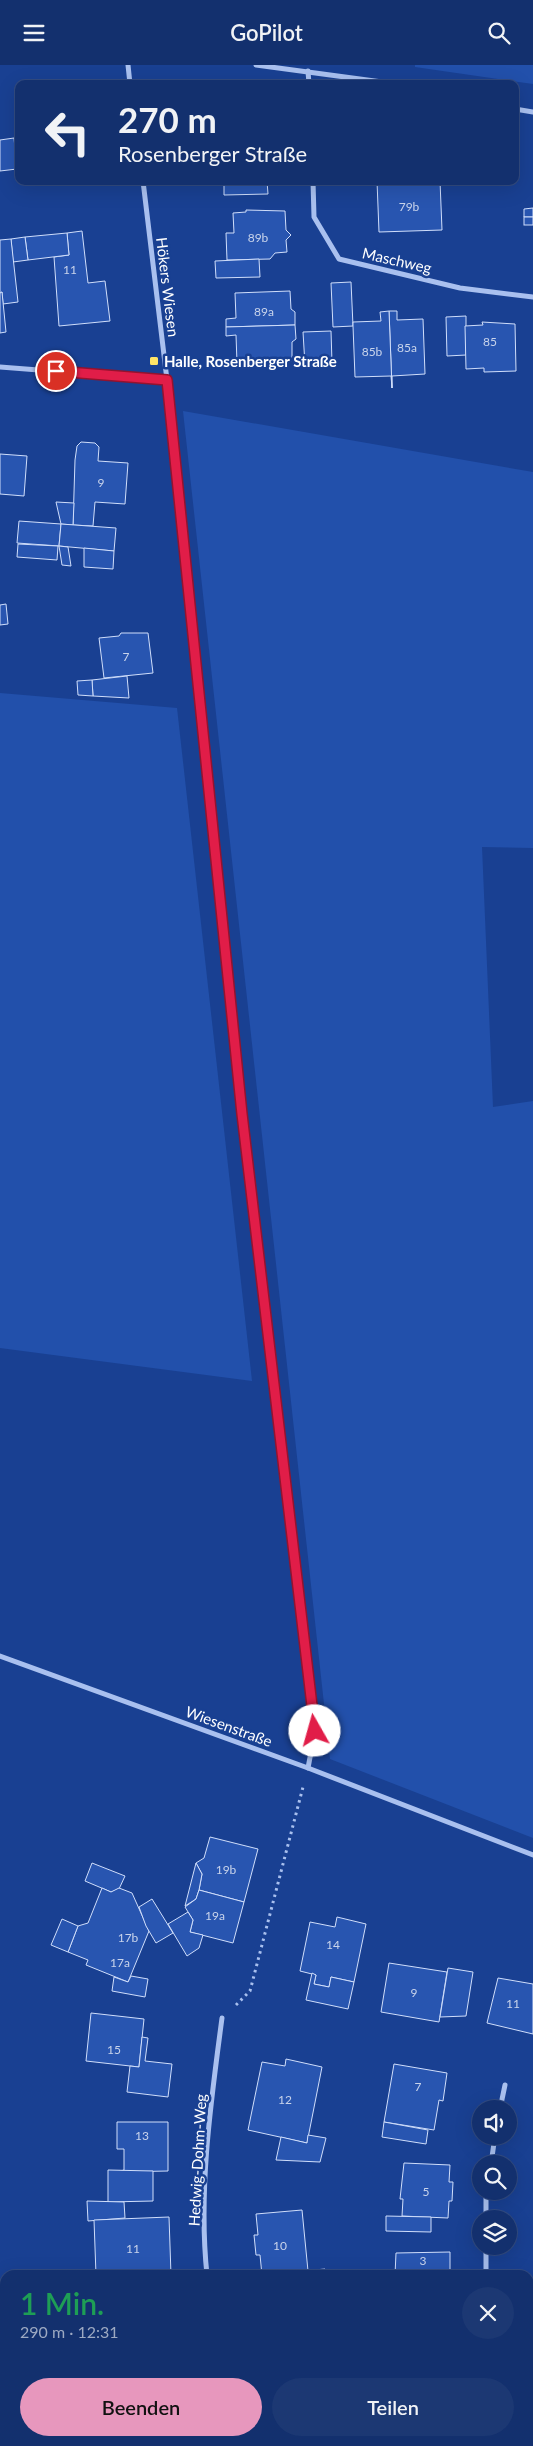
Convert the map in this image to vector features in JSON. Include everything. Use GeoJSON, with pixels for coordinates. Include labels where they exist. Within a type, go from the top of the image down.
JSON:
{"type":"FeatureCollection","features":[{"type":"Feature","properties":{"kind":"street"},"geometry":{"type":"LineString","coordinates":[[128,65],[130,80]]}},
{"type":"Feature","properties":{"kind":"street"},"geometry":{"type":"LineString","coordinates":[[256,65],[370,80]]}},
{"type":"Feature","properties":{"kind":"street"},"geometry":{"type":"LineString","coordinates":[[308,71],[309,80]]}},
{"type":"Feature","properties":{"kind":"street"},"geometry":{"type":"LineString","coordinates":[[519,110],[533,113]]}},
{"type":"Feature","properties":{"kind":"street","name":"Hökers Wiesen"},"geometry":{"type":"LineString","coordinates":[[143,185],[167,380],[242,1114],[315,1731],[308,1768]]}},
{"type":"Feature","properties":{"kind":"street","name":"Maschweg"},"geometry":{"type":"LineString","coordinates":[[313,185],[314,217],[339,259],[460,288],[533,297]]}},
{"type":"Feature","properties":{"kind":"street"},"geometry":{"type":"LineString","coordinates":[[0,367],[167,380]]}},
{"type":"Feature","properties":{"kind":"street","name":"Wiesenstraße"},"geometry":{"type":"LineString","coordinates":[[0,1656],[308,1768],[533,1855]]}},
{"type":"Feature","properties":{"kind":"street","name":"Hedwig-Dohm-Weg"},"geometry":{"type":"LineString","coordinates":[[207,2270],[205,2251],[208,2123],[222,2018]]}},
{"type":"Feature","properties":{"kind":"street"},"geometry":{"type":"LineString","coordinates":[[502,2100],[504,2085]]}},
{"type":"Feature","properties":{"kind":"street"},"geometry":{"type":"LineString","coordinates":[[486,2255],[486,2270]]}},
{"type":"Feature","properties":{"kind":"path"},"geometry":{"type":"LineString","coordinates":[[222,2018],[250,1991],[308,1768]]}},
{"type":"Feature","properties":{"kind":"shaded area"},"geometry":{"type":"Polygon","coordinates":[[[415,65],[533,65],[533,84],[519,82],[519,80],[505,80],[415,67],[415,65]]]}},
{"type":"Feature","properties":{"kind":"shaded area"},"geometry":{"type":"Polygon","coordinates":[[[183,411],[533,472],[533,848],[482,847],[493,1107],[533,1101],[533,1838],[330,1759],[183,411]]]}},
{"type":"Feature","properties":{"kind":"shaded area"},"geometry":{"type":"Polygon","coordinates":[[[0,693],[177,708],[252,1381],[0,1348],[0,693]]]}},
{"type":"Feature","properties":{"kind":"building"},"geometry":{"type":"Polygon","coordinates":[[[14,138],[15,169],[0,171],[0,140],[14,138]]]}},
{"type":"Feature","properties":{"kind":"building"},"geometry":{"type":"Polygon","coordinates":[[[224,185],[267,185],[268,194],[224,195],[224,185]]]}},
{"type":"Feature","properties":{"kind":"building"},"geometry":{"type":"Polygon","coordinates":[[[377,185],[440,185],[442,230],[379,232],[377,185]]]}},
{"type":"Feature","properties":{"kind":"building"},"geometry":{"type":"Polygon","coordinates":[[[533,208],[533,217],[524,217],[524,209],[533,208]]]}},
{"type":"Feature","properties":{"kind":"building"},"geometry":{"type":"Polygon","coordinates":[[[246,210],[285,211],[286,230],[291,235],[286,240],[287,252],[275,253],[270,259],[227,260],[226,233],[234,233],[233,213],[246,212],[246,210]]]}},
{"type":"Feature","properties":{"kind":"building"},"geometry":{"type":"Polygon","coordinates":[[[524,217],[533,217],[533,225],[524,225],[524,217]]]}},
{"type":"Feature","properties":{"kind":"building"},"geometry":{"type":"Polygon","coordinates":[[[82,231],[88,283],[105,281],[110,321],[59,326],[54,257],[69,255],[67,233],[82,231]]]}},
{"type":"Feature","properties":{"kind":"building"},"geometry":{"type":"Polygon","coordinates":[[[67,233],[69,255],[28,260],[25,237],[67,233]]]}},
{"type":"Feature","properties":{"kind":"building"},"geometry":{"type":"Polygon","coordinates":[[[25,237],[28,260],[13,262],[11,239],[25,237]]]}},
{"type":"Feature","properties":{"kind":"building"},"geometry":{"type":"Polygon","coordinates":[[[11,239],[18,302],[3,304],[2,292],[0,293],[0,240],[11,239]]]}},
{"type":"Feature","properties":{"kind":"building"},"geometry":{"type":"Polygon","coordinates":[[[259,259],[260,277],[216,278],[215,261],[259,259]]]}},
{"type":"Feature","properties":{"kind":"building"},"geometry":{"type":"Polygon","coordinates":[[[351,282],[353,326],[333,327],[331,283],[351,282]]]}},
{"type":"Feature","properties":{"kind":"building"},"geometry":{"type":"Polygon","coordinates":[[[290,291],[291,309],[295,312],[295,325],[226,327],[226,319],[236,318],[235,293],[290,291]]]}},
{"type":"Feature","properties":{"kind":"building"},"geometry":{"type":"Polygon","coordinates":[[[2,292],[6,332],[0,333],[0,293],[2,292]]]}},
{"type":"Feature","properties":{"kind":"building"},"geometry":{"type":"Polygon","coordinates":[[[389,311],[397,311],[397,320],[423,319],[425,374],[392,376],[392,388],[389,311]]]}},
{"type":"Feature","properties":{"kind":"building"},"geometry":{"type":"Polygon","coordinates":[[[389,311],[392,388],[391,376],[355,377],[353,326],[353,322],[381,321],[380,312],[389,311]]]}},
{"type":"Feature","properties":{"kind":"building"},"geometry":{"type":"Polygon","coordinates":[[[466,316],[466,355],[447,356],[446,317],[466,316]]]}},
{"type":"Feature","properties":{"kind":"building"},"geometry":{"type":"Polygon","coordinates":[[[482,322],[515,324],[516,371],[484,372],[484,368],[466,369],[465,326],[483,325],[482,322]]]}},
{"type":"Feature","properties":{"kind":"building"},"geometry":{"type":"Polygon","coordinates":[[[295,325],[296,339],[292,342],[292,361],[237,363],[236,335],[226,336],[226,327],[295,325]]]}},
{"type":"Feature","properties":{"kind":"building"},"geometry":{"type":"Polygon","coordinates":[[[331,331],[332,363],[305,365],[303,332],[331,331]]]}},
{"type":"Feature","properties":{"kind":"building"},"geometry":{"type":"Polygon","coordinates":[[[81,442],[95,443],[99,447],[98,461],[128,463],[125,504],[95,502],[93,526],[73,525],[75,460],[77,446],[81,442]]]}},
{"type":"Feature","properties":{"kind":"building"},"geometry":{"type":"Polygon","coordinates":[[[0,454],[27,456],[24,496],[0,494],[0,454]]]}},
{"type":"Feature","properties":{"kind":"building"},"geometry":{"type":"Polygon","coordinates":[[[56,502],[74,503],[73,525],[61,524],[56,502]]]}},
{"type":"Feature","properties":{"kind":"building"},"geometry":{"type":"Polygon","coordinates":[[[19,521],[61,524],[59,546],[17,543],[19,521]]]}},
{"type":"Feature","properties":{"kind":"building"},"geometry":{"type":"Polygon","coordinates":[[[61,524],[116,528],[114,551],[59,546],[61,524]]]}},
{"type":"Feature","properties":{"kind":"building"},"geometry":{"type":"Polygon","coordinates":[[[18,544],[58,546],[57,560],[17,557],[18,544]]]}},
{"type":"Feature","properties":{"kind":"building"},"geometry":{"type":"Polygon","coordinates":[[[59,546],[68,547],[71,566],[62,565],[59,546]]]}},
{"type":"Feature","properties":{"kind":"building"},"geometry":{"type":"Polygon","coordinates":[[[84,548],[114,551],[113,569],[84,567],[84,548]]]}},
{"type":"Feature","properties":{"kind":"building"},"geometry":{"type":"Polygon","coordinates":[[[6,604],[8,624],[0,625],[0,605],[6,604]]]}},
{"type":"Feature","properties":{"kind":"building"},"geometry":{"type":"Polygon","coordinates":[[[121,633],[148,633],[153,673],[104,678],[99,638],[119,636],[121,633]]]}},
{"type":"Feature","properties":{"kind":"building"},"geometry":{"type":"Polygon","coordinates":[[[127,676],[129,698],[93,696],[92,680],[127,676]]]}},
{"type":"Feature","properties":{"kind":"building"},"geometry":{"type":"Polygon","coordinates":[[[92,680],[93,696],[78,695],[77,681],[92,680]]]}},
{"type":"Feature","properties":{"kind":"building"},"geometry":{"type":"Polygon","coordinates":[[[210,1837],[258,1849],[244,1902],[199,1890],[202,1874],[196,1863],[204,1858],[210,1837]]]}},
{"type":"Feature","properties":{"kind":"building"},"geometry":{"type":"Polygon","coordinates":[[[92,1863],[125,1876],[119,1889],[111,1892],[85,1881],[92,1863]]]}},
{"type":"Feature","properties":{"kind":"building"},"geometry":{"type":"Polygon","coordinates":[[[196,1863],[202,1874],[199,1890],[196,1899],[185,1906],[196,1863]]]}},
{"type":"Feature","properties":{"kind":"building"},"geometry":{"type":"Polygon","coordinates":[[[102,1888],[111,1892],[119,1888],[132,1893],[149,1931],[128,1982],[86,1965],[88,1960],[68,1952],[78,1926],[88,1923],[102,1888]]]}},
{"type":"Feature","properties":{"kind":"building"},"geometry":{"type":"Polygon","coordinates":[[[199,1890],[244,1902],[233,1943],[190,1932],[193,1920],[185,1907],[196,1899],[199,1890]]]}},
{"type":"Feature","properties":{"kind":"building"},"geometry":{"type":"Polygon","coordinates":[[[152,1899],[173,1933],[156,1943],[146,1926],[139,1907],[152,1899]]]}},
{"type":"Feature","properties":{"kind":"building"},"geometry":{"type":"Polygon","coordinates":[[[188,1912],[193,1920],[190,1932],[203,1935],[199,1948],[187,1956],[168,1924],[188,1912]]]}},
{"type":"Feature","properties":{"kind":"building"},"geometry":{"type":"Polygon","coordinates":[[[337,1917],[366,1924],[354,1982],[331,1977],[329,1987],[314,1984],[316,1975],[300,1971],[310,1922],[335,1927],[337,1917]]]}},
{"type":"Feature","properties":{"kind":"building"},"geometry":{"type":"Polygon","coordinates":[[[62,1919],[78,1926],[68,1952],[51,1945],[62,1919]]]}},
{"type":"Feature","properties":{"kind":"building"},"geometry":{"type":"Polygon","coordinates":[[[389,1963],[447,1972],[439,2022],[381,2012],[389,1963]]]}},
{"type":"Feature","properties":{"kind":"building"},"geometry":{"type":"Polygon","coordinates":[[[448,1968],[473,1972],[466,2016],[440,2017],[448,1968]]]}},
{"type":"Feature","properties":{"kind":"building"},"geometry":{"type":"Polygon","coordinates":[[[312,1973],[316,1975],[314,1984],[329,1987],[331,1977],[354,1982],[348,2009],[306,2000],[312,1973]]]}},
{"type":"Feature","properties":{"kind":"building"},"geometry":{"type":"Polygon","coordinates":[[[131,1976],[148,1979],[145,1997],[112,1991],[114,1977],[128,1982],[131,1976]]]}},
{"type":"Feature","properties":{"kind":"building"},"geometry":{"type":"Polygon","coordinates":[[[498,1978],[533,1984],[533,2034],[487,2023],[498,1978]]]}},
{"type":"Feature","properties":{"kind":"building"},"geometry":{"type":"Polygon","coordinates":[[[91,2013],[144,2019],[139,2067],[86,2061],[91,2013]]]}},
{"type":"Feature","properties":{"kind":"building"},"geometry":{"type":"Polygon","coordinates":[[[142,2037],[148,2038],[145,2061],[172,2064],[168,2097],[127,2092],[130,2066],[139,2067],[142,2037]]]}},
{"type":"Feature","properties":{"kind":"building"},"geometry":{"type":"Polygon","coordinates":[[[286,2059],[322,2067],[307,2143],[248,2130],[262,2062],[285,2066],[286,2059]]]}},
{"type":"Feature","properties":{"kind":"building"},"geometry":{"type":"Polygon","coordinates":[[[394,2064],[447,2073],[443,2101],[439,2100],[434,2130],[384,2122],[394,2064]]]}},
{"type":"Feature","properties":{"kind":"building"},"geometry":{"type":"Polygon","coordinates":[[[117,2122],[168,2122],[168,2171],[117,2172],[124,2170],[124,2149],[117,2149],[117,2122]]]}},
{"type":"Feature","properties":{"kind":"building"},"geometry":{"type":"Polygon","coordinates":[[[384,2122],[428,2130],[426,2144],[382,2137],[384,2122]]]}},
{"type":"Feature","properties":{"kind":"building"},"geometry":{"type":"Polygon","coordinates":[[[308,2135],[326,2138],[320,2162],[276,2160],[281,2137],[307,2143],[308,2135]]]}},
{"type":"Feature","properties":{"kind":"building"},"geometry":{"type":"Polygon","coordinates":[[[404,2163],[450,2165],[449,2182],[453,2182],[452,2201],[449,2201],[448,2218],[402,2216],[403,2199],[400,2199],[404,2163]]]}},
{"type":"Feature","properties":{"kind":"building"},"geometry":{"type":"Polygon","coordinates":[[[108,2170],[153,2171],[153,2201],[108,2202],[108,2170]]]}},
{"type":"Feature","properties":{"kind":"building"},"geometry":{"type":"Polygon","coordinates":[[[87,2201],[124,2202],[125,2218],[88,2221],[87,2201]]]}},
{"type":"Feature","properties":{"kind":"building"},"geometry":{"type":"Polygon","coordinates":[[[302,2210],[308,2270],[262,2270],[260,2255],[256,2255],[254,2235],[258,2235],[256,2214],[302,2210]]]}},
{"type":"Feature","properties":{"kind":"building"},"geometry":{"type":"Polygon","coordinates":[[[386,2216],[431,2217],[431,2232],[386,2231],[386,2216]]]}},
{"type":"Feature","properties":{"kind":"building"},"geometry":{"type":"Polygon","coordinates":[[[169,2217],[171,2270],[96,2270],[94,2220],[169,2217]]]}},
{"type":"Feature","properties":{"kind":"building"},"geometry":{"type":"Polygon","coordinates":[[[450,2252],[450,2270],[395,2270],[396,2253],[450,2252]]]}},
{"type":"Feature","properties":{"kind":"place","name":"Halle, Rosenberger Straße"},"geometry":{"type":"Point","coordinates":[154,361]}},
{"type":"Feature","properties":{"kind":"route"},"geometry":{"type":"LineString","coordinates":[[56,371],[167,380],[242,1114],[315,1731]]}}]}
